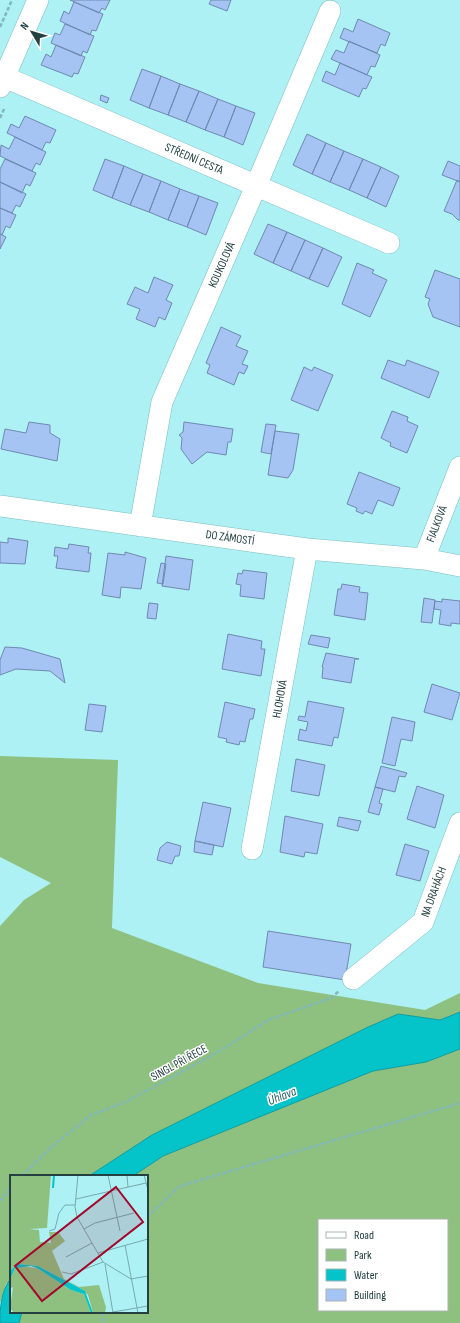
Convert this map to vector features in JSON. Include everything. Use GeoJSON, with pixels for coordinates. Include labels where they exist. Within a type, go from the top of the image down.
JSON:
{"type":"FeatureCollection","features":[{"type":"Feature","properties":{"kind":"street"},"geometry":{"type":"LineString","coordinates":[[2,80],[38,0]]}},
{"type":"Feature","properties":{"kind":"street","name":"KOUKOLOVÁ"},"geometry":{"type":"LineString","coordinates":[[140,526],[162,402],[330,11]]}},
{"type":"Feature","properties":{"kind":"street","name":"STŘEDNÍ CESTA"},"geometry":{"type":"LineString","coordinates":[[2,80],[389,243]]}},
{"type":"Feature","properties":{"kind":"street","name":"FIALKOVÁ"},"geometry":{"type":"LineString","coordinates":[[424,559],[460,466]]}},
{"type":"Feature","properties":{"kind":"street","name":"DO ZÁMOSTÍ"},"geometry":{"type":"LineString","coordinates":[[0,506],[307,549],[424,559],[460,566]]}},
{"type":"Feature","properties":{"kind":"street","name":"HLOHOVÁ"},"geometry":{"type":"LineString","coordinates":[[252,849],[307,549]]}},
{"type":"Feature","properties":{"kind":"street","name":"NA DRAHÁCH"},"geometry":{"type":"LineString","coordinates":[[353,978],[424,922],[460,823]]}},
{"type":"Feature","properties":{"kind":"path"},"geometry":{"type":"LineString","coordinates":[[0,27],[12,0]]}},
{"type":"Feature","properties":{"kind":"path","name":"SINGL PŘI ŘECE"},"geometry":{"type":"LineString","coordinates":[[23,1175],[49,1149],[91,1115],[123,1103],[165,1082],[223,1049],[268,1020],[331,998],[353,978]]}},
{"type":"Feature","properties":{"kind":"path"},"geometry":{"type":"LineString","coordinates":[[148,1216],[180,1186],[460,1103]]}},
{"type":"Feature","properties":{"kind":"path"},"geometry":{"type":"LineString","coordinates":[[0,1201],[10,1188]]}},
{"type":"Feature","properties":{"kind":"green space"},"geometry":{"type":"Polygon","coordinates":[[[0,756],[118,760],[112,928],[258,983],[425,1010],[460,993],[460,1012],[440,1020],[398,1014],[366,1028],[152,1135],[91,1175],[10,1175],[10,1279],[6,1284],[0,1303],[0,926],[24,900],[51,883],[0,857],[0,756]]]}},
{"type":"Feature","properties":{"kind":"green space"},"geometry":{"type":"Polygon","coordinates":[[[460,1049],[460,1323],[19,1323],[22,1313],[148,1313],[148,1175],[134,1175],[163,1156],[373,1071],[426,1062],[460,1049]]]}},
{"type":"Feature","properties":{"kind":"water","name":"Úhlava"},"geometry":{"type":"Polygon","coordinates":[[[460,1012],[460,1049],[426,1062],[373,1071],[163,1156],[134,1175],[91,1175],[152,1135],[366,1028],[398,1014],[440,1020],[460,1012]]]}},
{"type":"Feature","properties":{"kind":"water"},"geometry":{"type":"Polygon","coordinates":[[[10,1280],[10,1313],[22,1313],[19,1323],[0,1323],[3,1294],[10,1280]]]}},
{"type":"Feature","properties":{"kind":"building"},"geometry":{"type":"Polygon","coordinates":[[[70,0],[110,0],[105,10],[102,8],[99,13],[70,0]]]}},
{"type":"Feature","properties":{"kind":"building"},"geometry":{"type":"Polygon","coordinates":[[[211,0],[231,0],[227,11],[209,4],[211,0]]]}},
{"type":"Feature","properties":{"kind":"building"},"geometry":{"type":"Polygon","coordinates":[[[74,2],[103,14],[96,31],[92,30],[90,35],[60,21],[64,11],[69,14],[74,2]]]}},
{"type":"Feature","properties":{"kind":"building"},"geometry":{"type":"Polygon","coordinates":[[[358,19],[390,33],[385,46],[381,44],[377,53],[340,38],[344,28],[353,32],[358,19]]]}},
{"type":"Feature","properties":{"kind":"building"},"geometry":{"type":"Polygon","coordinates":[[[65,24],[94,36],[87,53],[83,51],[81,56],[51,43],[55,33],[60,35],[65,24]]]}},
{"type":"Feature","properties":{"kind":"building"},"geometry":{"type":"Polygon","coordinates":[[[349,41],[380,55],[375,67],[371,66],[367,75],[331,59],[336,50],[344,53],[349,41]]]}},
{"type":"Feature","properties":{"kind":"building"},"geometry":{"type":"Polygon","coordinates":[[[56,45],[85,57],[78,74],[74,73],[72,77],[41,65],[46,54],[51,57],[56,45]]]}},
{"type":"Feature","properties":{"kind":"building"},"geometry":{"type":"Polygon","coordinates":[[[340,63],[372,77],[366,89],[363,88],[359,97],[322,81],[326,71],[335,75],[340,63]]]}},
{"type":"Feature","properties":{"kind":"building"},"geometry":{"type":"Polygon","coordinates":[[[142,69],[161,76],[149,108],[130,100],[142,69]]]}},
{"type":"Feature","properties":{"kind":"building"},"geometry":{"type":"Polygon","coordinates":[[[161,76],[180,84],[168,115],[149,108],[161,76]]]}},
{"type":"Feature","properties":{"kind":"building"},"geometry":{"type":"Polygon","coordinates":[[[180,84],[199,91],[186,122],[168,115],[180,84]]]}},
{"type":"Feature","properties":{"kind":"building"},"geometry":{"type":"Polygon","coordinates":[[[199,91],[218,99],[205,130],[186,122],[199,91]]]}},
{"type":"Feature","properties":{"kind":"building"},"geometry":{"type":"Polygon","coordinates":[[[101,95],[109,98],[107,103],[100,100],[101,95]]]}},
{"type":"Feature","properties":{"kind":"building"},"geometry":{"type":"Polygon","coordinates":[[[218,99],[236,106],[224,137],[205,130],[218,99]]]}},
{"type":"Feature","properties":{"kind":"building"},"geometry":{"type":"Polygon","coordinates":[[[236,106],[255,113],[243,145],[224,137],[236,106]]]}},
{"type":"Feature","properties":{"kind":"building"},"geometry":{"type":"Polygon","coordinates":[[[25,116],[56,130],[50,143],[46,142],[42,150],[7,133],[11,124],[19,128],[25,116]]]}},
{"type":"Feature","properties":{"kind":"building"},"geometry":{"type":"Polygon","coordinates":[[[307,134],[326,143],[312,174],[293,165],[307,134]]]}},
{"type":"Feature","properties":{"kind":"building"},"geometry":{"type":"Polygon","coordinates":[[[15,137],[46,152],[40,165],[36,163],[32,171],[0,156],[1,145],[9,149],[15,137]]]}},
{"type":"Feature","properties":{"kind":"building"},"geometry":{"type":"Polygon","coordinates":[[[326,143],[344,151],[330,182],[312,174],[326,143]]]}},
{"type":"Feature","properties":{"kind":"building"},"geometry":{"type":"Polygon","coordinates":[[[344,151],[363,159],[349,190],[330,182],[344,151]]]}},
{"type":"Feature","properties":{"kind":"building"},"geometry":{"type":"Polygon","coordinates":[[[5,159],[36,173],[30,186],[26,184],[22,193],[0,182],[0,169],[5,159]]]}},
{"type":"Feature","properties":{"kind":"building"},"geometry":{"type":"Polygon","coordinates":[[[105,159],[124,166],[112,198],[93,190],[105,159]]]}},
{"type":"Feature","properties":{"kind":"building"},"geometry":{"type":"Polygon","coordinates":[[[363,159],[381,167],[367,198],[349,190],[363,159]]]}},
{"type":"Feature","properties":{"kind":"building"},"geometry":{"type":"Polygon","coordinates":[[[448,161],[460,166],[460,182],[442,175],[448,161]]]}},
{"type":"Feature","properties":{"kind":"building"},"geometry":{"type":"Polygon","coordinates":[[[124,166],[143,174],[130,205],[112,198],[124,166]]]}},
{"type":"Feature","properties":{"kind":"building"},"geometry":{"type":"Polygon","coordinates":[[[381,167],[399,176],[386,207],[367,198],[381,167]]]}},
{"type":"Feature","properties":{"kind":"building"},"geometry":{"type":"Polygon","coordinates":[[[143,174],[161,181],[149,212],[130,205],[143,174]]]}},
{"type":"Feature","properties":{"kind":"building"},"geometry":{"type":"Polygon","coordinates":[[[457,180],[460,182],[460,220],[452,214],[444,211],[457,180]]]}},
{"type":"Feature","properties":{"kind":"building"},"geometry":{"type":"Polygon","coordinates":[[[161,181],[180,189],[168,220],[149,212],[161,181]]]}},
{"type":"Feature","properties":{"kind":"building"},"geometry":{"type":"Polygon","coordinates":[[[0,182],[26,194],[20,207],[16,205],[12,213],[0,208],[0,182]]]}},
{"type":"Feature","properties":{"kind":"building"},"geometry":{"type":"Polygon","coordinates":[[[180,189],[199,196],[187,227],[168,220],[180,189]]]}},
{"type":"Feature","properties":{"kind":"building"},"geometry":{"type":"Polygon","coordinates":[[[199,196],[218,203],[206,235],[187,227],[199,196]]]}},
{"type":"Feature","properties":{"kind":"building"},"geometry":{"type":"Polygon","coordinates":[[[0,208],[16,215],[10,228],[6,226],[2,235],[0,234],[0,208]]]}},
{"type":"Feature","properties":{"kind":"building"},"geometry":{"type":"Polygon","coordinates":[[[268,224],[287,232],[273,263],[254,254],[268,224]]]}},
{"type":"Feature","properties":{"kind":"building"},"geometry":{"type":"Polygon","coordinates":[[[287,232],[305,240],[291,271],[273,263],[287,232]]]}},
{"type":"Feature","properties":{"kind":"building"},"geometry":{"type":"Polygon","coordinates":[[[0,234],[6,237],[0,249],[0,234]]]}},
{"type":"Feature","properties":{"kind":"building"},"geometry":{"type":"Polygon","coordinates":[[[305,240],[323,248],[309,279],[291,271],[305,240]]]}},
{"type":"Feature","properties":{"kind":"building"},"geometry":{"type":"Polygon","coordinates":[[[323,248],[342,257],[328,287],[309,279],[323,248]]]}},
{"type":"Feature","properties":{"kind":"building"},"geometry":{"type":"Polygon","coordinates":[[[357,263],[374,270],[372,273],[387,280],[370,317],[342,304],[357,263]]]}},
{"type":"Feature","properties":{"kind":"building"},"geometry":{"type":"Polygon","coordinates":[[[435,270],[460,279],[460,327],[433,317],[428,304],[430,299],[425,297],[435,270]]]}},
{"type":"Feature","properties":{"kind":"building"},"geometry":{"type":"Polygon","coordinates":[[[154,277],[173,285],[166,300],[172,303],[165,320],[159,317],[155,327],[136,319],[140,309],[127,304],[135,287],[148,293],[154,277]]]}},
{"type":"Feature","properties":{"kind":"building"},"geometry":{"type":"Polygon","coordinates":[[[221,327],[241,336],[236,346],[248,351],[242,364],[248,366],[244,374],[239,372],[234,385],[207,373],[210,365],[206,363],[221,327]]]}},
{"type":"Feature","properties":{"kind":"building"},"geometry":{"type":"Polygon","coordinates":[[[388,360],[405,366],[407,360],[439,372],[429,398],[381,378],[388,360]]]}},
{"type":"Feature","properties":{"kind":"building"},"geometry":{"type":"Polygon","coordinates":[[[304,367],[312,371],[314,367],[333,375],[318,411],[291,400],[304,367]]]}},
{"type":"Feature","properties":{"kind":"building"},"geometry":{"type":"Polygon","coordinates":[[[392,411],[408,417],[407,421],[418,426],[407,453],[390,446],[391,443],[381,438],[392,411]]]}},
{"type":"Feature","properties":{"kind":"building"},"geometry":{"type":"Polygon","coordinates":[[[29,422],[50,425],[50,433],[60,439],[57,461],[1,449],[5,429],[26,433],[29,422]]]}},
{"type":"Feature","properties":{"kind":"building"},"geometry":{"type":"Polygon","coordinates":[[[184,422],[233,429],[231,442],[228,442],[226,455],[207,452],[192,464],[181,449],[182,438],[179,435],[183,432],[184,422]]]}},
{"type":"Feature","properties":{"kind":"building"},"geometry":{"type":"Polygon","coordinates":[[[266,424],[276,425],[271,454],[261,452],[266,424]]]}},
{"type":"Feature","properties":{"kind":"building"},"geometry":{"type":"Polygon","coordinates":[[[275,431],[299,434],[293,470],[288,478],[268,475],[275,431]]]}},
{"type":"Feature","properties":{"kind":"building"},"geometry":{"type":"Polygon","coordinates":[[[359,472],[400,488],[393,506],[378,500],[372,514],[365,511],[363,514],[356,511],[357,508],[347,504],[359,472]]]}},
{"type":"Feature","properties":{"kind":"building"},"geometry":{"type":"Polygon","coordinates":[[[8,538],[28,541],[25,564],[0,563],[0,542],[8,543],[8,538]]]}},
{"type":"Feature","properties":{"kind":"building"},"geometry":{"type":"Polygon","coordinates":[[[69,544],[89,547],[88,553],[91,553],[89,572],[56,568],[58,556],[54,556],[55,547],[68,549],[69,544]]]}},
{"type":"Feature","properties":{"kind":"building"},"geometry":{"type":"Polygon","coordinates":[[[125,552],[146,558],[141,589],[121,587],[120,598],[102,595],[108,553],[125,555],[125,552]]]}},
{"type":"Feature","properties":{"kind":"building"},"geometry":{"type":"Polygon","coordinates":[[[166,556],[193,560],[189,590],[162,586],[166,556]]]}},
{"type":"Feature","properties":{"kind":"building"},"geometry":{"type":"Polygon","coordinates":[[[161,563],[166,564],[163,584],[157,583],[161,563]]]}},
{"type":"Feature","properties":{"kind":"building"},"geometry":{"type":"Polygon","coordinates":[[[243,570],[267,573],[264,599],[240,596],[241,585],[236,584],[238,573],[242,574],[243,570]]]}},
{"type":"Feature","properties":{"kind":"building"},"geometry":{"type":"Polygon","coordinates":[[[342,584],[360,587],[359,592],[368,593],[365,620],[334,615],[338,589],[341,589],[342,584]]]}},
{"type":"Feature","properties":{"kind":"building"},"geometry":{"type":"Polygon","coordinates":[[[424,598],[435,600],[432,623],[421,622],[424,598]]]}},
{"type":"Feature","properties":{"kind":"building"},"geometry":{"type":"Polygon","coordinates":[[[442,599],[460,601],[460,624],[451,623],[451,626],[439,624],[441,610],[434,609],[435,601],[442,602],[442,599]]]}},
{"type":"Feature","properties":{"kind":"building"},"geometry":{"type":"Polygon","coordinates":[[[149,603],[158,604],[156,619],[147,618],[149,603]]]}},
{"type":"Feature","properties":{"kind":"building"},"geometry":{"type":"Polygon","coordinates":[[[228,634],[262,641],[261,649],[265,649],[261,676],[222,669],[228,634]]]}},
{"type":"Feature","properties":{"kind":"building"},"geometry":{"type":"Polygon","coordinates":[[[311,635],[330,638],[328,648],[308,644],[311,635]]]}},
{"type":"Feature","properties":{"kind":"building"},"geometry":{"type":"Polygon","coordinates":[[[5,647],[22,648],[60,659],[65,683],[50,671],[16,669],[0,675],[0,660],[5,647]]]}},
{"type":"Feature","properties":{"kind":"building"},"geometry":{"type":"Polygon","coordinates":[[[326,653],[359,659],[355,659],[351,683],[322,678],[322,667],[326,653]]]}},
{"type":"Feature","properties":{"kind":"building"},"geometry":{"type":"Polygon","coordinates":[[[432,684],[460,693],[452,720],[424,712],[432,684]]]}},
{"type":"Feature","properties":{"kind":"building"},"geometry":{"type":"Polygon","coordinates":[[[308,701],[344,708],[338,738],[334,737],[332,746],[298,740],[300,729],[306,731],[308,722],[298,720],[299,716],[305,717],[308,701]]]}},
{"type":"Feature","properties":{"kind":"building"},"geometry":{"type":"Polygon","coordinates":[[[225,702],[255,709],[253,719],[250,719],[245,742],[240,741],[239,745],[226,742],[227,739],[218,737],[225,702]]]}},
{"type":"Feature","properties":{"kind":"building"},"geometry":{"type":"Polygon","coordinates":[[[89,704],[106,706],[102,732],[85,730],[89,704]]]}},
{"type":"Feature","properties":{"kind":"building"},"geometry":{"type":"Polygon","coordinates":[[[392,717],[415,722],[412,741],[401,739],[395,766],[382,763],[392,717]]]}},
{"type":"Feature","properties":{"kind":"building"},"geometry":{"type":"Polygon","coordinates":[[[296,759],[325,765],[319,796],[291,791],[296,759]]]}},
{"type":"Feature","properties":{"kind":"building"},"geometry":{"type":"Polygon","coordinates":[[[381,766],[407,773],[405,777],[399,776],[395,792],[375,787],[381,766]]]}},
{"type":"Feature","properties":{"kind":"building"},"geometry":{"type":"Polygon","coordinates":[[[417,786],[444,795],[435,828],[407,819],[417,786]]]}},
{"type":"Feature","properties":{"kind":"building"},"geometry":{"type":"Polygon","coordinates":[[[375,787],[383,789],[379,803],[382,804],[379,815],[368,812],[375,787]]]}},
{"type":"Feature","properties":{"kind":"building"},"geometry":{"type":"Polygon","coordinates":[[[203,802],[231,808],[223,847],[195,841],[203,802]]]}},
{"type":"Feature","properties":{"kind":"building"},"geometry":{"type":"Polygon","coordinates":[[[285,816],[323,824],[317,854],[305,852],[304,857],[280,852],[285,816]]]}},
{"type":"Feature","properties":{"kind":"building"},"geometry":{"type":"Polygon","coordinates":[[[339,817],[361,821],[358,831],[337,826],[339,817]]]}},
{"type":"Feature","properties":{"kind":"building"},"geometry":{"type":"Polygon","coordinates":[[[195,841],[214,845],[212,855],[194,852],[195,841]]]}},
{"type":"Feature","properties":{"kind":"building"},"geometry":{"type":"Polygon","coordinates":[[[167,842],[181,846],[179,856],[175,856],[172,864],[157,860],[160,848],[167,842]]]}},
{"type":"Feature","properties":{"kind":"building"},"geometry":{"type":"Polygon","coordinates":[[[405,844],[429,851],[420,881],[396,875],[405,844]]]}},
{"type":"Feature","properties":{"kind":"building"},"geometry":{"type":"Polygon","coordinates":[[[268,931],[351,944],[345,980],[263,967],[268,931]]]}}]}
